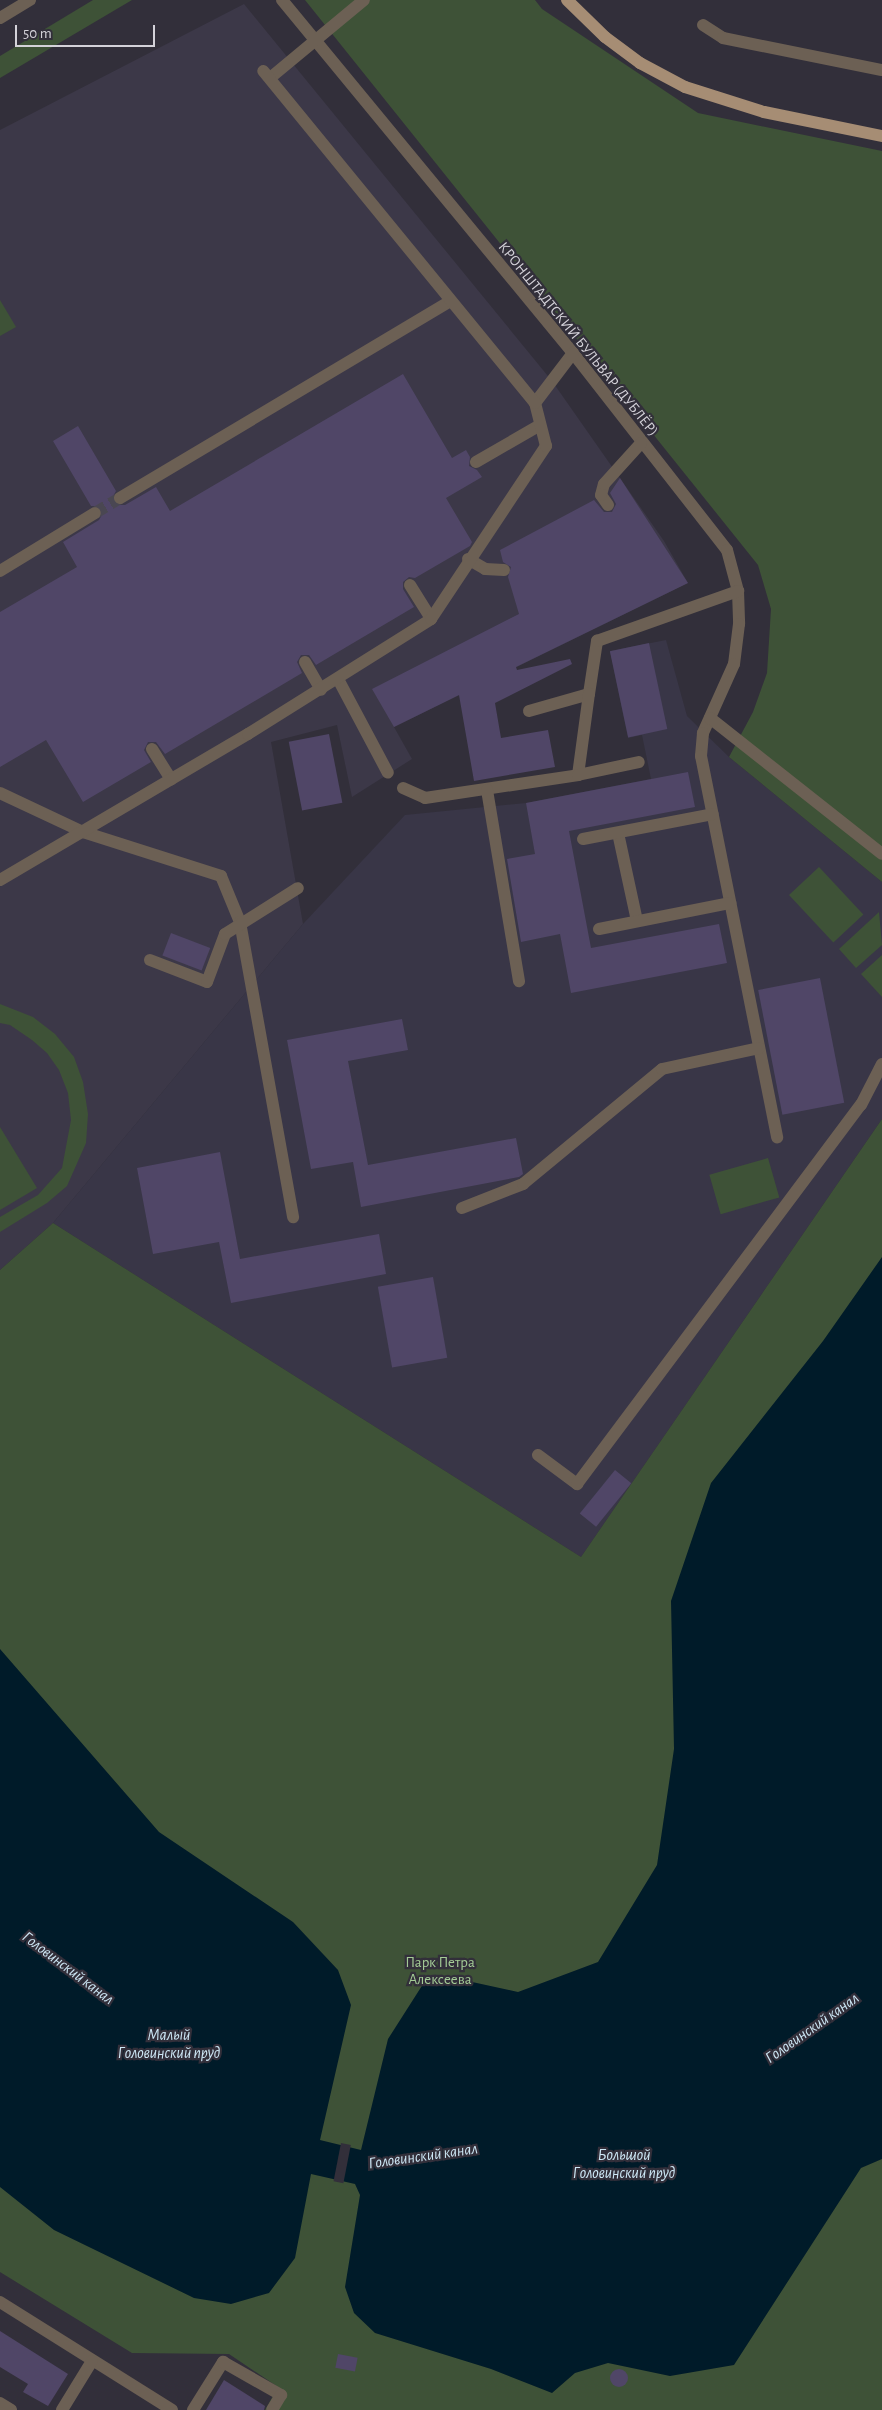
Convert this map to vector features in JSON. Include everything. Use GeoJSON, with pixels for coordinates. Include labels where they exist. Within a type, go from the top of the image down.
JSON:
{"type":"FeatureCollection","features":[{"type":"Feature","properties":{"kind":"main road"},"geometry":{"type":"LineString","coordinates":[[567,0],[605,37],[640,64],[685,88],[764,112],[882,136]]}},
{"type":"Feature","properties":{"kind":"street"},"geometry":{"type":"LineString","coordinates":[[0,18],[29,0]]}},
{"type":"Feature","properties":{"kind":"street","name":"КРОНШТАДТСКИЙ БУЛЬВАР (ДУБЛЁР)"},"geometry":{"type":"LineString","coordinates":[[282,0],[572,353],[727,550],[738,591],[740,624],[734,664],[703,733],[701,756],[712,814]]}},
{"type":"Feature","properties":{"kind":"street"},"geometry":{"type":"LineString","coordinates":[[0,880],[321,690],[431,619],[468,559],[546,446],[535,403],[266,75],[364,0]]}},
{"type":"Feature","properties":{"kind":"street"},"geometry":{"type":"LineString","coordinates":[[703,25],[723,38],[882,70]]}},
{"type":"Feature","properties":{"kind":"street"},"geometry":{"type":"LineString","coordinates":[[120,498],[451,301]]}},
{"type":"Feature","properties":{"kind":"street"},"geometry":{"type":"LineString","coordinates":[[535,403],[572,353]]}},
{"type":"Feature","properties":{"kind":"street"},"geometry":{"type":"LineString","coordinates":[[476,462],[540,425]]}},
{"type":"Feature","properties":{"kind":"street"},"geometry":{"type":"LineString","coordinates":[[600,497],[604,484],[641,443]]}},
{"type":"Feature","properties":{"kind":"street"},"geometry":{"type":"LineString","coordinates":[[0,571],[95,513]]}},
{"type":"Feature","properties":{"kind":"street"},"geometry":{"type":"LineString","coordinates":[[468,559],[485,569],[504,570]]}},
{"type":"Feature","properties":{"kind":"street"},"geometry":{"type":"LineString","coordinates":[[410,585],[431,619]]}},
{"type":"Feature","properties":{"kind":"street"},"geometry":{"type":"LineString","coordinates":[[578,775],[597,641],[738,591]]}},
{"type":"Feature","properties":{"kind":"street"},"geometry":{"type":"LineString","coordinates":[[305,662],[321,690]]}},
{"type":"Feature","properties":{"kind":"street"},"geometry":{"type":"LineString","coordinates":[[338,679],[388,773]]}},
{"type":"Feature","properties":{"kind":"street"},"geometry":{"type":"LineString","coordinates":[[529,711],[589,694]]}},
{"type":"Feature","properties":{"kind":"street"},"geometry":{"type":"LineString","coordinates":[[710,718],[882,854]]}},
{"type":"Feature","properties":{"kind":"street"},"geometry":{"type":"LineString","coordinates":[[152,749],[171,780]]}},
{"type":"Feature","properties":{"kind":"street"},"geometry":{"type":"LineString","coordinates":[[403,788],[425,798],[578,775],[639,762]]}},
{"type":"Feature","properties":{"kind":"street"},"geometry":{"type":"LineString","coordinates":[[487,790],[519,980]]}},
{"type":"Feature","properties":{"kind":"street"},"geometry":{"type":"LineString","coordinates":[[0,793],[84,832],[221,876],[240,922],[292,1217]]}},
{"type":"Feature","properties":{"kind":"street"},"geometry":{"type":"LineString","coordinates":[[583,839],[712,814],[777,1138]]}},
{"type":"Feature","properties":{"kind":"street"},"geometry":{"type":"LineString","coordinates":[[618,833],[637,921]]}},
{"type":"Feature","properties":{"kind":"street"},"geometry":{"type":"LineString","coordinates":[[150,960],[207,982],[225,934],[240,922],[298,888]]}},
{"type":"Feature","properties":{"kind":"street"},"geometry":{"type":"LineString","coordinates":[[599,929],[730,903]]}},
{"type":"Feature","properties":{"kind":"street"},"geometry":{"type":"LineString","coordinates":[[462,1208],[523,1184],[662,1070],[759,1048]]}},
{"type":"Feature","properties":{"kind":"street"},"geometry":{"type":"LineString","coordinates":[[538,1455],[578,1484],[861,1105],[882,1064]]}},
{"type":"Feature","properties":{"kind":"street"},"geometry":{"type":"LineString","coordinates":[[0,2302],[92,2362],[172,2410]]}},
{"type":"Feature","properties":{"kind":"street"},"geometry":{"type":"LineString","coordinates":[[62,2410],[92,2362]]}},
{"type":"Feature","properties":{"kind":"street"},"geometry":{"type":"LineString","coordinates":[[193,2410],[223,2362],[281,2395],[272,2410]]}},
{"type":"Feature","properties":{"kind":"street"},"geometry":{"type":"LineString","coordinates":[[0,2403],[10,2410]]}},
{"type":"Feature","properties":{"kind":"shaded area"},"geometry":{"type":"Polygon","coordinates":[[[244,4],[552,381],[664,541],[688,583],[394,727],[412,759],[352,797],[337,725],[271,742],[303,924],[53,1223],[0,1270],[0,130],[244,4]]]}},
{"type":"Feature","properties":{"kind":"shaded area"},"geometry":{"type":"Polygon","coordinates":[[[666,640],[687,716],[729,757],[882,882],[882,1119],[581,1557],[53,1223],[303,924],[405,815],[526,803],[651,779],[642,735],[628,738],[610,651],[666,640]]]}},
{"type":"Feature","properties":{"kind":"green space"},"geometry":{"type":"Polygon","coordinates":[[[93,0],[132,0],[0,78],[0,56],[93,0]]]}},
{"type":"Feature","properties":{"kind":"green space"},"geometry":{"type":"Polygon","coordinates":[[[305,0],[535,0],[542,9],[698,113],[882,151],[882,882],[729,757],[753,712],[767,673],[771,609],[758,565],[305,0]]]}},
{"type":"Feature","properties":{"kind":"green space"},"geometry":{"type":"Polygon","coordinates":[[[0,300],[16,327],[0,336],[0,300]]]}},
{"type":"Feature","properties":{"kind":"green space"},"geometry":{"type":"Polygon","coordinates":[[[819,867],[863,915],[833,942],[789,895],[819,867]]]}},
{"type":"Feature","properties":{"kind":"green space"},"geometry":{"type":"Polygon","coordinates":[[[879,912],[882,945],[856,968],[839,949],[879,912]]]}},
{"type":"Feature","properties":{"kind":"green space"},"geometry":{"type":"Polygon","coordinates":[[[882,955],[882,997],[861,974],[882,955]]]}},
{"type":"Feature","properties":{"kind":"green space"},"geometry":{"type":"Polygon","coordinates":[[[0,1004],[33,1017],[55,1034],[74,1057],[83,1082],[88,1114],[86,1143],[67,1186],[47,1203],[0,1232],[0,1217],[38,1195],[62,1168],[71,1120],[68,1093],[59,1070],[47,1053],[32,1040],[10,1025],[0,1023],[0,1004]]]}},
{"type":"Feature","properties":{"kind":"green space","name":"Парк Петра Алексеева"},"geometry":{"type":"Polygon","coordinates":[[[882,1119],[882,2410],[265,2410],[278,2387],[229,2354],[132,2353],[0,2272],[0,1270],[53,1223],[581,1557],[882,1119]]]}},
{"type":"Feature","properties":{"kind":"green space"},"geometry":{"type":"Polygon","coordinates":[[[0,1127],[37,1188],[0,1210],[0,1127]]]}},
{"type":"Feature","properties":{"kind":"green space"},"geometry":{"type":"Polygon","coordinates":[[[768,1158],[779,1197],[721,1214],[709,1175],[768,1158]]]}},
{"type":"Feature","properties":{"kind":"water","name":"Большой Головинский пруд"},"geometry":{"type":"Polygon","coordinates":[[[882,1257],[882,2159],[861,2168],[734,2365],[670,2376],[608,2363],[575,2373],[552,2393],[491,2369],[375,2333],[354,2313],[345,2287],[360,2195],[355,2184],[311,2174],[295,2258],[269,2293],[231,2304],[194,2298],[54,2230],[0,2187],[0,1649],[159,1832],[293,1922],[338,1970],[351,2005],[320,2140],[361,2150],[388,2039],[425,1981],[463,1980],[518,1992],[598,1962],[657,1865],[674,1749],[671,1601],[711,1483],[823,1341],[882,1257]]]}},
{"type":"Feature","properties":{"kind":"pier"},"geometry":{"type":"Polygon","coordinates":[[[341,2143],[351,2145],[343,2183],[334,2181],[341,2143]]]}},
{"type":"Feature","properties":{"kind":"building"},"geometry":{"type":"Polygon","coordinates":[[[403,374],[452,458],[466,450],[470,457],[469,466],[477,470],[482,477],[446,498],[472,542],[470,546],[415,578],[409,577],[403,582],[403,589],[414,607],[316,665],[309,655],[301,655],[297,662],[302,673],[165,754],[156,742],[148,742],[144,750],[151,762],[83,802],[46,740],[0,767],[0,612],[77,567],[63,542],[99,520],[103,513],[99,506],[91,506],[53,441],[78,426],[116,491],[112,498],[116,505],[125,505],[156,487],[170,511],[403,374]]]}},
{"type":"Feature","properties":{"kind":"building"},"geometry":{"type":"Polygon","coordinates":[[[620,478],[688,583],[516,667],[517,670],[570,659],[572,664],[495,703],[501,738],[548,730],[555,767],[474,781],[459,695],[394,727],[372,689],[519,614],[508,577],[511,567],[503,562],[500,550],[594,500],[604,512],[612,512],[616,504],[610,493],[620,478]]]}},
{"type":"Feature","properties":{"kind":"building"},"geometry":{"type":"Polygon","coordinates":[[[649,643],[667,729],[628,737],[610,651],[649,643]]]}},
{"type":"Feature","properties":{"kind":"building"},"geometry":{"type":"Polygon","coordinates":[[[329,734],[342,803],[302,811],[289,742],[329,734]]]}},
{"type":"Feature","properties":{"kind":"building"},"geometry":{"type":"Polygon","coordinates":[[[688,772],[695,807],[569,831],[591,948],[719,924],[727,963],[571,993],[560,934],[521,942],[507,859],[535,854],[526,803],[688,772]]]}},
{"type":"Feature","properties":{"kind":"building"},"geometry":{"type":"Polygon","coordinates":[[[171,933],[210,948],[202,970],[162,955],[171,933]]]}},
{"type":"Feature","properties":{"kind":"building"},"geometry":{"type":"Polygon","coordinates":[[[820,978],[844,1103],[782,1115],[758,990],[820,978]]]}},
{"type":"Feature","properties":{"kind":"building"},"geometry":{"type":"Polygon","coordinates":[[[402,1019],[408,1050],[348,1061],[368,1165],[516,1138],[523,1174],[519,1177],[361,1207],[353,1162],[311,1169],[287,1040],[402,1019]]]}},
{"type":"Feature","properties":{"kind":"building"},"geometry":{"type":"Polygon","coordinates":[[[220,1152],[240,1259],[379,1234],[386,1274],[231,1303],[219,1242],[153,1254],[137,1168],[220,1152]]]}},
{"type":"Feature","properties":{"kind":"building"},"geometry":{"type":"Polygon","coordinates":[[[433,1277],[447,1358],[392,1367],[378,1287],[433,1277]]]}},
{"type":"Feature","properties":{"kind":"building"},"geometry":{"type":"Polygon","coordinates":[[[615,1470],[631,1483],[596,1527],[580,1514],[615,1470]]]}},
{"type":"Feature","properties":{"kind":"building"},"geometry":{"type":"Polygon","coordinates":[[[0,2331],[68,2374],[48,2406],[23,2392],[28,2384],[0,2367],[0,2331]]]}},
{"type":"Feature","properties":{"kind":"building"},"geometry":{"type":"Polygon","coordinates":[[[338,2354],[358,2358],[355,2372],[335,2368],[338,2354]]]}},
{"type":"Feature","properties":{"kind":"building"},"geometry":{"type":"Polygon","coordinates":[[[619,2369],[625,2372],[628,2378],[625,2384],[619,2387],[613,2384],[610,2378],[613,2372],[619,2369]]]}},
{"type":"Feature","properties":{"kind":"building"},"geometry":{"type":"Polygon","coordinates":[[[224,2380],[265,2406],[264,2410],[206,2410],[224,2380]]]}},
{"type":"Feature","properties":{"kind":"tunnel"},"geometry":{"type":"LineString","coordinates":[[95,513],[120,498]]}},
{"type":"Feature","properties":{"kind":"water label","name":"Головинский канал"},"geometry":{"type":"Point","coordinates":[68,1968]}},
{"type":"Feature","properties":{"kind":"water label","name":"Головинский канал"},"geometry":{"type":"Point","coordinates":[812,2028]}},
{"type":"Feature","properties":{"kind":"water label","name":"Малый Головинский пруд"},"geometry":{"type":"Point","coordinates":[169,2044]}},
{"type":"Feature","properties":{"kind":"water label","name":"Головинский канал"},"geometry":{"type":"Point","coordinates":[423,2156]}}]}
